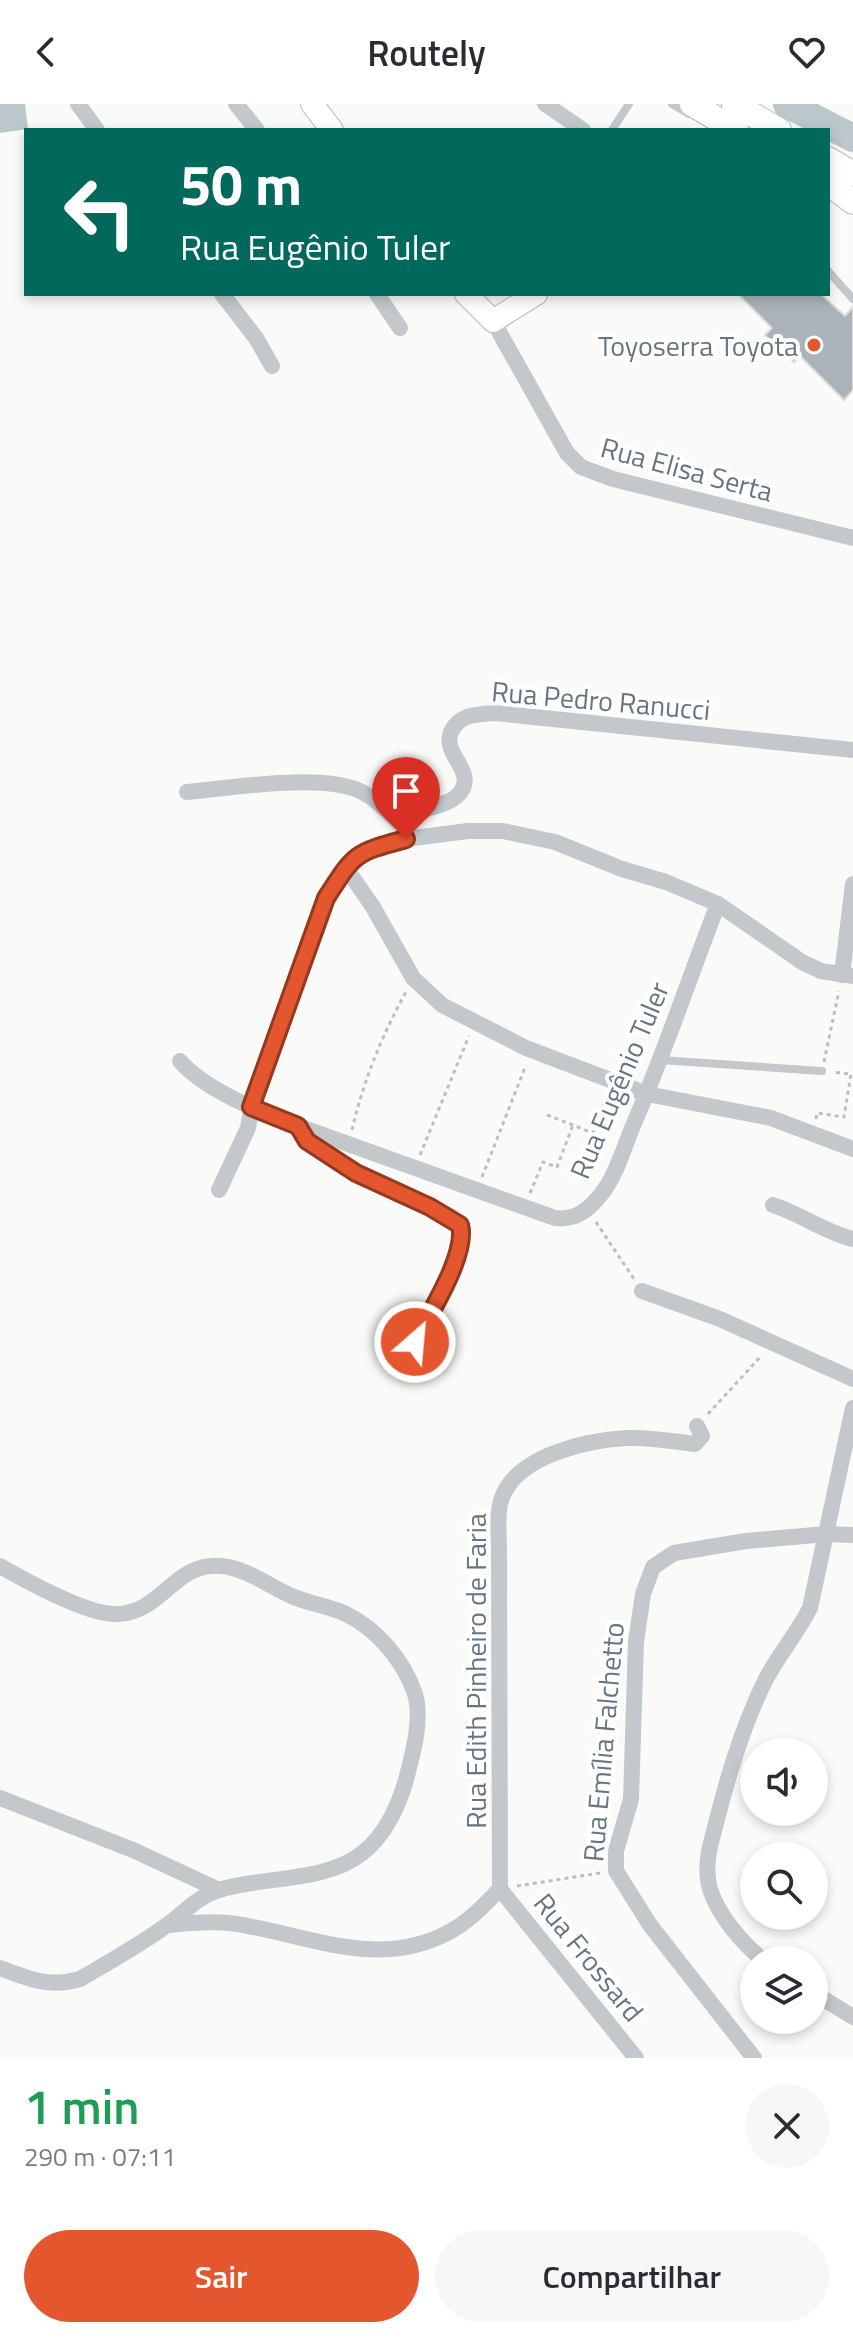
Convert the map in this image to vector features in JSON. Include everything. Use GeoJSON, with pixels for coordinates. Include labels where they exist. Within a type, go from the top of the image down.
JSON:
{"type":"FeatureCollection","features":[{"type":"Feature","properties":{"kind":"main road"},"geometry":{"type":"LineString","coordinates":[[692,104],[733,128]]}},
{"type":"Feature","properties":{"kind":"main road"},"geometry":{"type":"LineString","coordinates":[[734,104],[776,128]]}},
{"type":"Feature","properties":{"kind":"main road"},"geometry":{"type":"LineString","coordinates":[[837,173],[853,202]]}},
{"type":"Feature","properties":{"kind":"street"},"geometry":{"type":"LineString","coordinates":[[78,104],[96,128]]}},
{"type":"Feature","properties":{"kind":"street"},"geometry":{"type":"LineString","coordinates":[[236,104],[255,128]]}},
{"type":"Feature","properties":{"kind":"street"},"geometry":{"type":"LineString","coordinates":[[312,104],[330,128]]}},
{"type":"Feature","properties":{"kind":"street"},"geometry":{"type":"LineString","coordinates":[[545,104],[580,128]]}},
{"type":"Feature","properties":{"kind":"street"},"geometry":{"type":"LineString","coordinates":[[224,296],[256,338],[272,366]]}},
{"type":"Feature","properties":{"kind":"street"},"geometry":{"type":"LineString","coordinates":[[378,296],[400,328]]}},
{"type":"Feature","properties":{"kind":"street"},"geometry":{"type":"LineString","coordinates":[[468,296],[493,321],[533,296]]}},
{"type":"Feature","properties":{"kind":"street","name":"Rua Elisa Serta"},"geometry":{"type":"LineString","coordinates":[[493,321],[567,453],[581,467],[613,479],[853,538]]}},
{"type":"Feature","properties":{"kind":"street","name":"Rua Pedro Ranucci"},"geometry":{"type":"LineString","coordinates":[[405,832],[410,814],[451,800],[461,793],[465,785],[464,774],[451,752],[449,737],[454,725],[474,714],[495,713],[853,750]]}},
{"type":"Feature","properties":{"kind":"street"},"geometry":{"type":"LineString","coordinates":[[187,792],[300,783],[333,785],[357,790],[372,798],[405,832]]}},
{"type":"Feature","properties":{"kind":"street"},"geometry":{"type":"LineString","coordinates":[[219,1190],[248,1128],[251,1107],[326,898],[346,868],[371,847],[405,832],[503,831],[531,835],[666,882],[718,904],[802,962],[821,971],[848,976],[853,884]]}},
{"type":"Feature","properties":{"kind":"street"},"geometry":{"type":"LineString","coordinates":[[346,868],[373,907],[413,978],[442,1005],[532,1050],[647,1094],[771,1118],[853,1149]]}},
{"type":"Feature","properties":{"kind":"street","name":"Rua Eugênio Tuler"},"geometry":{"type":"LineString","coordinates":[[180,1061],[190,1073],[251,1107],[298,1126],[524,1208],[563,1219],[578,1216],[588,1209],[610,1180],[647,1094],[718,904]]}},
{"type":"Feature","properties":{"kind":"street","name":"Rua Eugênio Tuler"},"geometry":{"type":"LineString","coordinates":[[298,1126],[307,1141],[330,1157],[460,1225],[463,1236],[458,1253],[415,1342]]}},
{"type":"Feature","properties":{"kind":"street"},"geometry":{"type":"LineString","coordinates":[[773,1205],[853,1239]]}},
{"type":"Feature","properties":{"kind":"street"},"geometry":{"type":"LineString","coordinates":[[642,1291],[720,1319],[853,1379]]}},
{"type":"Feature","properties":{"kind":"street"},"geometry":{"type":"LineString","coordinates":[[749,1946],[735,1931],[710,1890],[707,1870],[709,1851],[760,1693],[810,1608],[853,1408]]}},
{"type":"Feature","properties":{"kind":"street","name":"Rua Edith Pinheiro de Faria"},"geometry":{"type":"LineString","coordinates":[[500,1889],[499,1550],[503,1494],[510,1481],[520,1472],[561,1451],[610,1439],[695,1444],[702,1436],[697,1426]]}},
{"type":"Feature","properties":{"kind":"street"},"geometry":{"type":"LineString","coordinates":[[827,1534],[853,1535]]}},
{"type":"Feature","properties":{"kind":"street","name":"Rua Emília Falchetto"},"geometry":{"type":"LineString","coordinates":[[754,2058],[650,1925],[616,1871],[616,1851],[631,1799],[636,1642],[643,1594],[653,1567],[674,1553],[706,1546],[827,1534]]}},
{"type":"Feature","properties":{"kind":"street"},"geometry":{"type":"LineString","coordinates":[[0,1566],[96,1612],[117,1614],[137,1611],[189,1570],[201,1566],[224,1567],[244,1573],[295,1598],[344,1613],[373,1631],[398,1661],[416,1696],[416,1740],[403,1793],[380,1835],[362,1854],[344,1865],[219,1890],[198,1898],[168,1925],[80,1979],[65,1983],[30,1980],[0,1968]]}},
{"type":"Feature","properties":{"kind":"street"},"geometry":{"type":"LineString","coordinates":[[0,1798],[133,1850],[219,1890]]}},
{"type":"Feature","properties":{"kind":"street"},"geometry":{"type":"LineString","coordinates":[[168,1925],[228,1923],[319,1944],[361,1950],[406,1946],[450,1932],[474,1915],[500,1889]]}},
{"type":"Feature","properties":{"kind":"street","name":"Rua Frossard"},"geometry":{"type":"LineString","coordinates":[[500,1889],[636,2058]]}},
{"type":"Feature","properties":{"kind":"street"},"geometry":{"type":"LineString","coordinates":[[828,2002],[853,2017]]}},
{"type":"Feature","properties":{"kind":"lane"},"geometry":{"type":"LineString","coordinates":[[613,128],[629,104]]}},
{"type":"Feature","properties":{"kind":"lane"},"geometry":{"type":"LineString","coordinates":[[672,104],[713,128]]}},
{"type":"Feature","properties":{"kind":"lane"},"geometry":{"type":"LineString","coordinates":[[830,273],[853,299]]}},
{"type":"Feature","properties":{"kind":"lane"},"geometry":{"type":"LineString","coordinates":[[659,1060],[822,1071]]}},
{"type":"Feature","properties":{"kind":"path"},"geometry":{"type":"LineString","coordinates":[[814,1134],[817,1113],[844,1117],[851,1074],[822,1071],[848,976]]}},
{"type":"Feature","properties":{"kind":"path"},"geometry":{"type":"LineString","coordinates":[[349,1143],[359,1097],[393,1015],[413,978]]}},
{"type":"Feature","properties":{"kind":"path"},"geometry":{"type":"LineString","coordinates":[[415,1167],[475,1022]]}},
{"type":"Feature","properties":{"kind":"path"},"geometry":{"type":"LineString","coordinates":[[477,1190],[532,1050]]}},
{"type":"Feature","properties":{"kind":"path"},"geometry":{"type":"LineString","coordinates":[[547,1115],[593,1133],[615,1082]]}},
{"type":"Feature","properties":{"kind":"path"},"geometry":{"type":"LineString","coordinates":[[524,1208],[543,1162],[557,1167],[573,1125]]}},
{"type":"Feature","properties":{"kind":"path"},"geometry":{"type":"LineString","coordinates":[[588,1209],[642,1291]]}},
{"type":"Feature","properties":{"kind":"path"},"geometry":{"type":"LineString","coordinates":[[697,1426],[773,1342]]}},
{"type":"Feature","properties":{"kind":"path"},"geometry":{"type":"LineString","coordinates":[[500,1889],[616,1871]]}},
{"type":"Feature","properties":{"kind":"shaded area"},"geometry":{"type":"Polygon","coordinates":[[[0,104],[25,104],[28,128],[0,133],[0,104]]]}},
{"type":"Feature","properties":{"kind":"building","name":"Toyoserra Toyota"},"geometry":{"type":"Polygon","coordinates":[[[740,296],[823,296],[845,316],[853,307],[853,390],[844,400],[800,356],[794,362],[765,335],[772,328],[740,296]]]}},
{"type":"Feature","properties":{"kind":"waterway"},"geometry":{"type":"LineString","coordinates":[[787,104],[853,138]]}},
{"type":"Feature","properties":{"kind":"place","name":"Toyoserra Toyota"},"geometry":{"type":"Point","coordinates":[814,345]}},
{"type":"Feature","properties":{"kind":"route"},"geometry":{"type":"LineString","coordinates":[[406,839],[362,852],[351,861],[326,898],[251,1107],[298,1126],[307,1141],[356,1173],[456,1220],[460,1225],[463,1236],[458,1253],[415,1342]]}}]}
